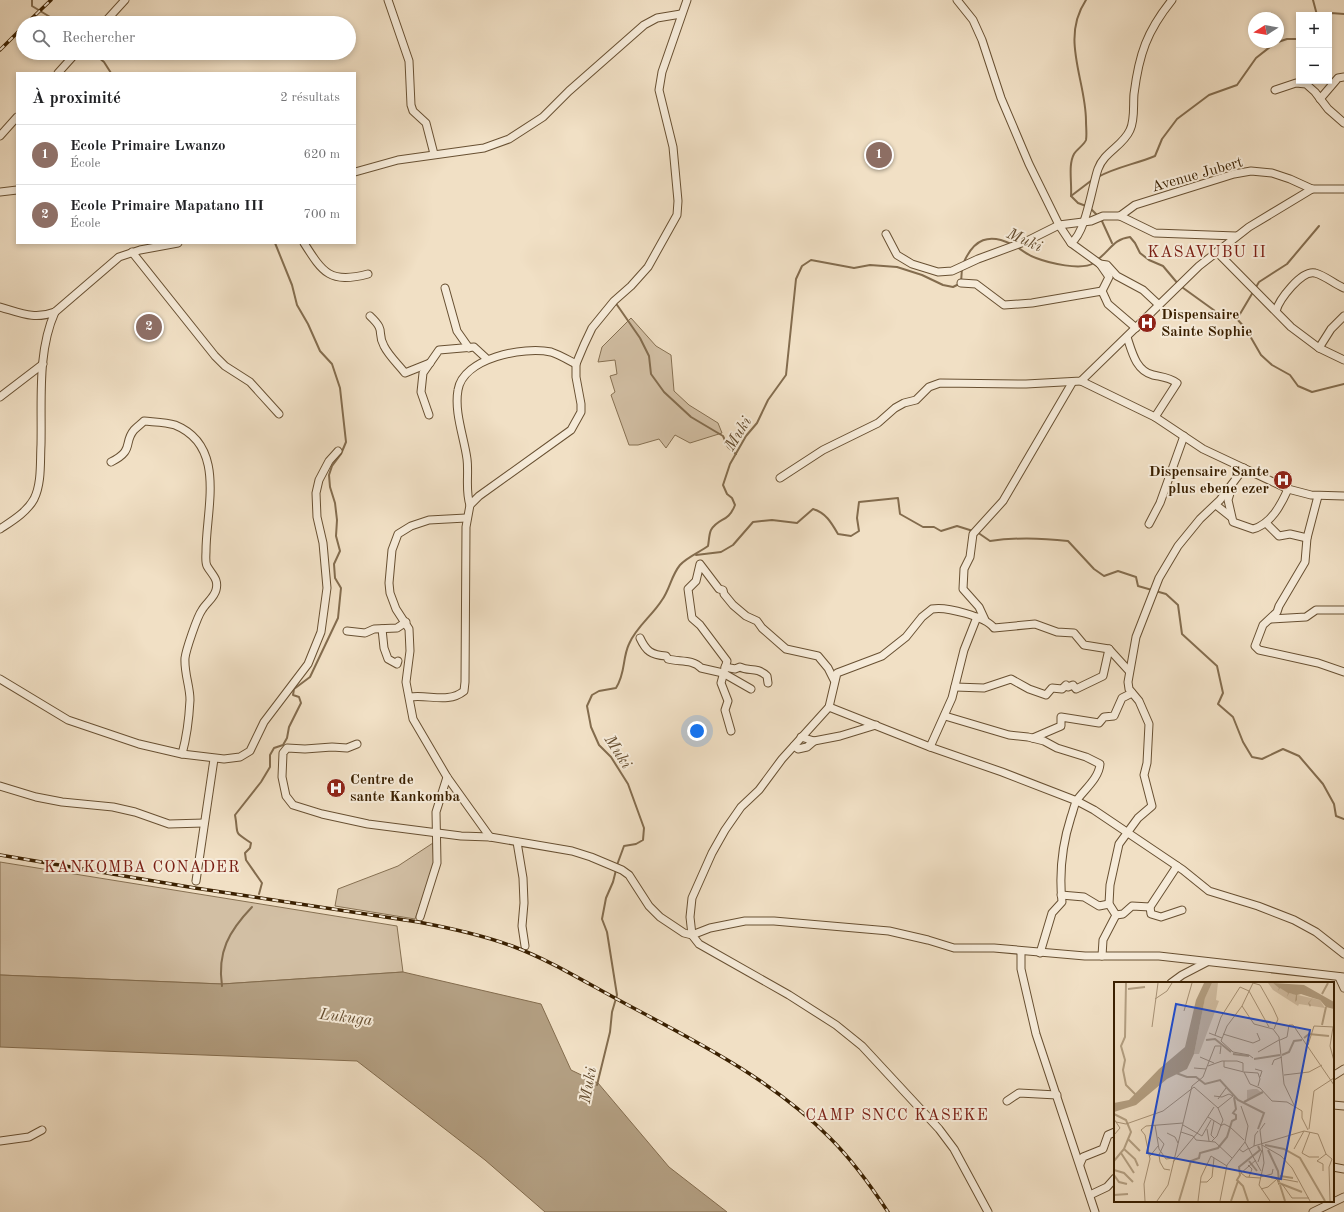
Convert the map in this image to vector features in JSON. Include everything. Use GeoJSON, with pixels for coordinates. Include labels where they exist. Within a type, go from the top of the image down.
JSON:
{"type":"FeatureCollection","features":[{"type":"Feature","properties":{"kind":"street"},"geometry":{"type":"LineString","coordinates":[[110,16],[125,0]]}},
{"type":"Feature","properties":{"kind":"street"},"geometry":{"type":"LineString","coordinates":[[388,0],[409,61],[411,105],[414,111],[426,123],[434,154]]}},
{"type":"Feature","properties":{"kind":"street"},"geometry":{"type":"LineString","coordinates":[[470,504],[571,430],[581,412],[576,377],[576,364],[592,328],[614,301],[631,286],[648,267],[677,214],[678,201],[673,147],[659,90],[662,72],[687,0]]}},
{"type":"Feature","properties":{"kind":"street"},"geometry":{"type":"LineString","coordinates":[[957,0],[972,20],[982,40],[1001,98],[1029,164],[1059,225],[1072,243],[1100,264],[1109,277]]}},
{"type":"Feature","properties":{"kind":"street"},"geometry":{"type":"LineString","coordinates":[[1072,243],[1083,221],[1098,168],[1107,154],[1122,142],[1131,129],[1139,62],[1144,44],[1146,38],[1172,0]]}},
{"type":"Feature","properties":{"kind":"street"},"geometry":{"type":"LineString","coordinates":[[356,172],[398,160],[484,148],[509,139],[543,117],[569,91],[644,25],[657,18],[681,14]]}},
{"type":"Feature","properties":{"kind":"street"},"geometry":{"type":"LineString","coordinates":[[59,72],[70,60]]}},
{"type":"Feature","properties":{"kind":"street"},"geometry":{"type":"LineString","coordinates":[[1320,99],[1338,78],[1344,77]]}},
{"type":"Feature","properties":{"kind":"street"},"geometry":{"type":"LineString","coordinates":[[1275,90],[1296,83],[1306,84],[1311,87],[1328,109],[1344,123]]}},
{"type":"Feature","properties":{"kind":"street"},"geometry":{"type":"LineString","coordinates":[[0,136],[16,118]]}},
{"type":"Feature","properties":{"kind":"street","name":"Avenue Jubert"},"geometry":{"type":"LineString","coordinates":[[1120,216],[1135,205],[1215,179],[1250,172],[1272,173],[1312,189],[1344,189]]}},
{"type":"Feature","properties":{"kind":"street"},"geometry":{"type":"LineString","coordinates":[[780,478],[823,450],[878,423],[904,402],[916,400],[929,387],[940,383],[1072,383],[1081,381],[1127,338],[1199,266],[1236,236],[1312,189]]}},
{"type":"Feature","properties":{"kind":"street"},"geometry":{"type":"LineString","coordinates":[[0,192],[16,190]]}},
{"type":"Feature","properties":{"kind":"street"},"geometry":{"type":"LineString","coordinates":[[886,234],[897,255],[912,264],[938,272],[952,271],[978,259],[1027,241],[1059,225],[1091,221],[1103,216],[1120,216],[1155,233],[1236,236]]}},
{"type":"Feature","properties":{"kind":"street"},"geometry":{"type":"LineString","coordinates":[[0,307],[30,316],[46,315],[55,312],[114,260],[132,252],[139,247],[168,244]]}},
{"type":"Feature","properties":{"kind":"street"},"geometry":{"type":"LineString","coordinates":[[305,244],[315,262],[331,275],[342,278],[354,278],[368,274]]}},
{"type":"Feature","properties":{"kind":"street"},"geometry":{"type":"LineString","coordinates":[[132,252],[215,356],[225,366],[250,382],[279,414]]}},
{"type":"Feature","properties":{"kind":"street"},"geometry":{"type":"LineString","coordinates":[[1217,252],[1296,331],[1319,348],[1344,360]]}},
{"type":"Feature","properties":{"kind":"street"},"geometry":{"type":"LineString","coordinates":[[1100,264],[1107,265],[1117,276],[1143,290],[1159,305]]}},
{"type":"Feature","properties":{"kind":"street"},"geometry":{"type":"LineString","coordinates":[[1276,311],[1278,303],[1286,293],[1310,273],[1316,273],[1344,288]]}},
{"type":"Feature","properties":{"kind":"street"},"geometry":{"type":"LineString","coordinates":[[1109,277],[1117,276]]}},
{"type":"Feature","properties":{"kind":"street"},"geometry":{"type":"LineString","coordinates":[[1102,291],[1109,277]]}},
{"type":"Feature","properties":{"kind":"street"},"geometry":{"type":"LineString","coordinates":[[961,283],[976,284],[1004,305],[1020,305],[1102,291]]}},
{"type":"Feature","properties":{"kind":"street"},"geometry":{"type":"LineString","coordinates":[[445,288],[457,331],[469,348]]}},
{"type":"Feature","properties":{"kind":"street"},"geometry":{"type":"LineString","coordinates":[[1102,291],[1108,304],[1136,328]]}},
{"type":"Feature","properties":{"kind":"street"},"geometry":{"type":"LineString","coordinates":[[0,529],[30,506],[37,491],[40,466],[43,364],[46,334],[55,312]]}},
{"type":"Feature","properties":{"kind":"street"},"geometry":{"type":"LineString","coordinates":[[370,316],[381,326],[383,344],[405,373],[430,362]]}},
{"type":"Feature","properties":{"kind":"street"},"geometry":{"type":"LineString","coordinates":[[1319,348],[1331,329],[1344,316]]}},
{"type":"Feature","properties":{"kind":"street"},"geometry":{"type":"LineString","coordinates":[[1127,338],[1138,366],[1151,375],[1170,378],[1177,383],[1155,417]]}},
{"type":"Feature","properties":{"kind":"street"},"geometry":{"type":"LineString","coordinates":[[429,416],[421,392],[423,373],[439,350],[474,347],[487,359]]}},
{"type":"Feature","properties":{"kind":"street"},"geometry":{"type":"LineString","coordinates":[[410,697],[424,696],[451,698],[458,696],[464,691],[466,518],[470,504],[467,459],[460,421],[457,391],[461,380],[476,365],[487,359],[510,354],[540,351],[551,352],[576,364]]}},
{"type":"Feature","properties":{"kind":"street"},"geometry":{"type":"LineString","coordinates":[[0,398],[43,364]]}},
{"type":"Feature","properties":{"kind":"street"},"geometry":{"type":"LineString","coordinates":[[1081,381],[1155,417],[1203,449],[1288,489],[1318,496],[1344,496]]}},
{"type":"Feature","properties":{"kind":"street"},"geometry":{"type":"LineString","coordinates":[[985,620],[979,607],[963,589],[964,569],[970,557],[973,534],[1003,501],[1072,383]]}},
{"type":"Feature","properties":{"kind":"street"},"geometry":{"type":"LineString","coordinates":[[111,462],[124,453],[133,431],[144,421],[174,425],[184,431],[197,442],[205,456],[210,475],[206,565],[216,579],[217,585],[216,593],[201,610],[186,650],[185,673],[190,700],[187,718],[189,726],[182,754]]}},
{"type":"Feature","properties":{"kind":"street"},"geometry":{"type":"LineString","coordinates":[[1149,524],[1160,503],[1184,436]]}},
{"type":"Feature","properties":{"kind":"street"},"geometry":{"type":"LineString","coordinates":[[0,679],[68,720],[139,744],[182,754],[214,759],[240,757],[250,751],[264,722],[308,664],[321,632],[327,588],[323,543],[317,517],[316,493],[319,480],[329,461],[338,451]]}},
{"type":"Feature","properties":{"kind":"street"},"geometry":{"type":"LineString","coordinates":[[1116,915],[1109,904],[1113,868],[1119,844],[1126,832],[1141,814],[1152,806],[1144,775],[1147,763],[1149,724],[1139,701],[1132,693],[1128,682],[1136,637],[1159,578],[1178,546],[1200,519],[1216,505],[1244,468]]}},
{"type":"Feature","properties":{"kind":"street"},"geometry":{"type":"LineString","coordinates":[[1234,483],[1228,500],[1233,522],[1253,529],[1266,523],[1277,510],[1288,489]]}},
{"type":"Feature","properties":{"kind":"street"},"geometry":{"type":"LineString","coordinates":[[1318,496],[1307,538],[1306,557],[1301,570],[1279,606],[1277,612],[1263,625],[1255,646],[1256,649],[1318,663],[1344,672]]}},
{"type":"Feature","properties":{"kind":"street"},"geometry":{"type":"LineString","coordinates":[[1216,505],[1231,517]]}},
{"type":"Feature","properties":{"kind":"street"},"geometry":{"type":"LineString","coordinates":[[466,518],[429,520],[411,526],[398,534],[392,550],[389,583],[390,593],[396,608],[409,629],[410,651],[406,682],[413,719],[447,777],[490,837]]}},
{"type":"Feature","properties":{"kind":"street"},"geometry":{"type":"LineString","coordinates":[[1266,523],[1279,536],[1290,534],[1307,538]]}},
{"type":"Feature","properties":{"kind":"street"},"geometry":{"type":"LineString","coordinates":[[731,731],[725,710],[728,701],[721,683],[727,660],[700,625],[692,618],[688,589],[696,581],[700,564],[719,589],[724,590],[724,594],[733,605],[746,616],[757,621],[762,628],[786,649],[818,656],[828,668],[834,680]]}},
{"type":"Feature","properties":{"kind":"street"},"geometry":{"type":"LineString","coordinates":[[692,935],[690,917],[692,898],[700,876],[712,853],[725,830],[742,807],[759,790],[801,737],[829,707],[834,680],[837,673],[882,656],[906,637],[922,617],[932,609],[961,612],[985,620],[994,628],[1035,624],[1058,632],[1074,634],[1084,645],[1109,649],[1129,671]]}},
{"type":"Feature","properties":{"kind":"street"},"geometry":{"type":"LineString","coordinates":[[1271,619],[1306,617],[1316,610],[1344,610]]}},
{"type":"Feature","properties":{"kind":"street"},"geometry":{"type":"LineString","coordinates":[[930,747],[945,716],[955,688],[964,650],[977,617]]}},
{"type":"Feature","properties":{"kind":"street"},"geometry":{"type":"LineString","coordinates":[[348,630],[365,633],[374,629],[397,628],[406,622]]}},
{"type":"Feature","properties":{"kind":"street"},"geometry":{"type":"LineString","coordinates":[[382,628],[384,648],[388,659],[397,664],[398,661]]}},
{"type":"Feature","properties":{"kind":"street"},"geometry":{"type":"LineString","coordinates":[[640,638],[646,650],[656,655],[666,656],[668,659],[674,661],[681,660],[698,665],[701,668],[724,670],[740,667],[743,669],[752,668],[762,671],[768,676],[768,683]]}},
{"type":"Feature","properties":{"kind":"street"},"geometry":{"type":"LineString","coordinates":[[955,688],[984,688],[1011,679],[1029,689],[1046,695],[1052,688],[1062,689],[1066,685],[1068,687],[1073,685],[1076,689],[1103,676],[1109,649]]}},
{"type":"Feature","properties":{"kind":"street"},"geometry":{"type":"LineString","coordinates":[[724,670],[750,688]]}},
{"type":"Feature","properties":{"kind":"street"},"geometry":{"type":"LineString","coordinates":[[1032,738],[1061,726],[1061,717],[1099,723],[1104,717],[1114,716],[1122,698],[1132,693]]}},
{"type":"Feature","properties":{"kind":"street"},"geometry":{"type":"LineString","coordinates":[[829,707],[930,747],[1002,772],[1076,801],[1126,832],[1216,894],[1258,906],[1294,920],[1316,932],[1344,954]]}},
{"type":"Feature","properties":{"kind":"street"},"geometry":{"type":"LineString","coordinates":[[945,716],[1008,735],[1032,738],[1086,757],[1100,764],[1096,776],[1076,801],[1063,842],[1060,888],[1062,902],[1052,913],[1040,953]]}},
{"type":"Feature","properties":{"kind":"street"},"geometry":{"type":"LineString","coordinates":[[801,737],[814,741],[840,736],[876,725]]}},
{"type":"Feature","properties":{"kind":"street"},"geometry":{"type":"LineString","coordinates":[[794,746],[798,748],[807,747],[814,741]]}},
{"type":"Feature","properties":{"kind":"street"},"geometry":{"type":"LineString","coordinates":[[357,744],[347,748],[287,748],[283,753],[282,777],[286,796],[293,805],[315,812],[368,824],[461,836],[490,837],[572,851],[622,870],[629,875],[649,906],[660,917],[674,927],[692,935],[700,944],[717,955],[756,976],[816,1012],[862,1046],[929,1119],[954,1149],[988,1212]]}},
{"type":"Feature","properties":{"kind":"street"},"geometry":{"type":"LineString","coordinates":[[196,881],[214,759]]}},
{"type":"Feature","properties":{"kind":"street"},"geometry":{"type":"LineString","coordinates":[[420,916],[437,863],[438,804],[447,777]]}},
{"type":"Feature","properties":{"kind":"street"},"geometry":{"type":"LineString","coordinates":[[0,786],[36,797],[62,802],[113,807],[135,812],[169,824],[204,823]]}},
{"type":"Feature","properties":{"kind":"street"},"geometry":{"type":"LineString","coordinates":[[516,842],[523,878],[524,898],[522,926],[525,946]]}},
{"type":"Feature","properties":{"kind":"street"},"geometry":{"type":"LineString","coordinates":[[1177,866],[1150,907],[1151,914],[1161,917],[1182,910]]}},
{"type":"Feature","properties":{"kind":"street"},"geometry":{"type":"LineString","coordinates":[[1061,895],[1084,898],[1099,906],[1109,904]]}},
{"type":"Feature","properties":{"kind":"street"},"geometry":{"type":"LineString","coordinates":[[1116,915],[1123,914],[1132,906],[1150,907]]}},
{"type":"Feature","properties":{"kind":"street"},"geometry":{"type":"LineString","coordinates":[[1102,956],[1103,940],[1116,915]]}},
{"type":"Feature","properties":{"kind":"street"},"geometry":{"type":"LineString","coordinates":[[692,935],[710,928],[745,921],[774,921],[889,932],[928,940],[954,948],[994,948],[1040,953],[1102,956],[1159,956],[1271,968],[1342,977],[1344,988]]}},
{"type":"Feature","properties":{"kind":"street"},"geometry":{"type":"LineString","coordinates":[[1021,951],[1021,969],[1032,1021],[1095,1212]]}},
{"type":"Feature","properties":{"kind":"street"},"geometry":{"type":"LineString","coordinates":[[1172,982],[1182,975],[1207,962]]}},
{"type":"Feature","properties":{"kind":"street"},"geometry":{"type":"LineString","coordinates":[[1334,1075],[1344,1069]]}},
{"type":"Feature","properties":{"kind":"street"},"geometry":{"type":"LineString","coordinates":[[1007,1101],[1018,1093],[1057,1095]]}},
{"type":"Feature","properties":{"kind":"street"},"geometry":{"type":"LineString","coordinates":[[1334,1105],[1344,1106]]}},
{"type":"Feature","properties":{"kind":"street"},"geometry":{"type":"LineString","coordinates":[[0,1141],[29,1136],[42,1130]]}},
{"type":"Feature","properties":{"kind":"street"},"geometry":{"type":"LineString","coordinates":[[1080,1164],[1083,1157],[1103,1149],[1108,1135],[1114,1132]]}},
{"type":"Feature","properties":{"kind":"street"},"geometry":{"type":"LineString","coordinates":[[1334,1167],[1344,1169]]}},
{"type":"Feature","properties":{"kind":"street"},"geometry":{"type":"LineString","coordinates":[[1090,1195],[1107,1187],[1114,1179]]}},
{"type":"Feature","properties":{"kind":"street"},"geometry":{"type":"LineString","coordinates":[[1334,1202],[1344,1197]]}},
{"type":"Feature","properties":{"kind":"street"},"geometry":{"type":"LineString","coordinates":[[1313,1212],[1334,1202]]}},
{"type":"Feature","properties":{"kind":"shaded area"},"geometry":{"type":"Polygon","coordinates":[[[631,318],[656,346],[671,355],[674,391],[689,405],[718,423],[722,433],[690,443],[675,435],[666,448],[659,439],[638,445],[629,445],[611,395],[615,392],[610,376],[617,374],[615,360],[598,362],[602,347],[631,318]]]}},
{"type":"Feature","properties":{"kind":"shaded area"},"geometry":{"type":"Polygon","coordinates":[[[433,843],[434,867],[415,919],[335,906],[338,889],[398,866],[433,843]]]}},
{"type":"Feature","properties":{"kind":"shaded area"},"geometry":{"type":"Polygon","coordinates":[[[0,862],[397,926],[403,972],[222,984],[0,975],[0,862]]]}},
{"type":"Feature","properties":{"kind":"water","name":"Lukuga"},"geometry":{"type":"Polygon","coordinates":[[[403,972],[541,1004],[571,1070],[598,1083],[669,1167],[727,1212],[545,1212],[485,1160],[357,1061],[0,1047],[0,975],[222,984],[403,972]]]}},
{"type":"Feature","properties":{"kind":"waterway"},"geometry":{"type":"LineString","coordinates":[[32,0],[32,6],[48,16]]}},
{"type":"Feature","properties":{"kind":"waterway"},"geometry":{"type":"LineString","coordinates":[[1086,0],[1079,15],[1075,30],[1075,45],[1076,60],[1085,106],[1086,140],[1072,158],[1071,196],[1078,203],[1086,206]]}},
{"type":"Feature","properties":{"kind":"waterway"},"geometry":{"type":"LineString","coordinates":[[1313,0],[1316,12]]}},
{"type":"Feature","properties":{"kind":"waterway"},"geometry":{"type":"LineString","coordinates":[[1332,13],[1344,14]]}},
{"type":"Feature","properties":{"kind":"waterway"},"geometry":{"type":"LineString","coordinates":[[1098,177],[1155,156],[1162,139],[1177,119],[1209,95],[1237,85],[1256,58],[1275,43],[1287,39],[1296,39]]}},
{"type":"Feature","properties":{"kind":"waterway"},"geometry":{"type":"LineString","coordinates":[[102,60],[110,72]]}},
{"type":"Feature","properties":{"kind":"waterway"},"geometry":{"type":"LineString","coordinates":[[1071,196],[1092,180]]}},
{"type":"Feature","properties":{"kind":"waterway"},"geometry":{"type":"LineString","coordinates":[[1090,208],[1098,216]]}},
{"type":"Feature","properties":{"kind":"waterway"},"geometry":{"type":"LineString","coordinates":[[1101,219],[1112,243]]}},
{"type":"Feature","properties":{"kind":"waterway"},"geometry":{"type":"LineString","coordinates":[[1237,319],[1259,282],[1287,264],[1319,226]]}},
{"type":"Feature","properties":{"kind":"waterway","name":"Muki"},"geometry":{"type":"LineString","coordinates":[[1097,260],[1120,240],[1130,237],[1140,253],[1149,260],[1163,266],[1179,285],[1222,316],[1237,319],[1246,329],[1261,355],[1272,365],[1290,375],[1298,386],[1312,392],[1344,384]]}},
{"type":"Feature","properties":{"kind":"waterway","name":"Muki"},"geometry":{"type":"LineString","coordinates":[[964,262],[972,248],[983,240],[996,239],[1011,244]]}},
{"type":"Feature","properties":{"kind":"waterway"},"geometry":{"type":"LineString","coordinates":[[259,894],[262,883],[246,860],[245,853],[250,848],[251,843],[237,832],[235,815],[261,782],[270,767],[270,755],[274,748],[283,745],[287,738],[289,727],[301,703],[299,697],[293,695],[294,689],[310,677],[338,618],[341,588],[335,578],[334,564],[340,551],[336,536],[337,520],[335,503],[330,487],[329,475],[332,466],[341,454],[346,442],[340,388],[332,364],[320,351],[308,324],[297,305],[292,285],[275,244]]}},
{"type":"Feature","properties":{"kind":"waterway","name":"Muki"},"geometry":{"type":"LineString","coordinates":[[1017,247],[1033,257],[1057,264],[1081,266],[1094,263]]}},
{"type":"Feature","properties":{"kind":"waterway","name":"Muki"},"geometry":{"type":"LineString","coordinates":[[617,865],[624,846],[636,844],[643,840],[644,828],[628,784],[611,757],[599,745],[591,727],[587,706],[592,695],[599,691],[616,688],[632,638],[662,600],[680,565],[708,546],[711,530],[717,523],[729,515],[735,505],[732,498],[727,494],[723,485],[730,464],[746,436],[757,423],[768,400],[786,375],[796,279],[802,266],[811,260],[854,268],[870,265],[897,267],[922,275],[943,285],[953,287],[961,283],[962,268]]}},
{"type":"Feature","properties":{"kind":"waterway"},"geometry":{"type":"LineString","coordinates":[[615,302],[640,338],[649,356],[651,374],[664,392],[691,417],[723,436],[728,447],[736,454]]}},
{"type":"Feature","properties":{"kind":"waterway"},"geometry":{"type":"LineString","coordinates":[[696,555],[721,552],[733,545],[753,522],[772,520],[797,523],[813,509],[825,516],[838,534],[851,536],[859,531],[857,518],[859,502],[898,498],[900,514],[923,527],[934,527],[941,531],[957,526],[973,531]]}},
{"type":"Feature","properties":{"kind":"waterway"},"geometry":{"type":"LineString","coordinates":[[977,532],[990,541],[1029,538],[1068,541],[1094,569],[1104,576],[1118,571],[1136,577],[1138,586],[1166,594],[1178,605],[1182,634],[1217,666],[1223,693],[1218,704],[1233,717],[1243,742],[1252,757],[1262,759],[1283,749],[1299,756],[1323,784],[1334,804],[1336,816],[1344,819]]}},
{"type":"Feature","properties":{"kind":"waterway","name":"Muki"},"geometry":{"type":"LineString","coordinates":[[597,1085],[617,995],[607,932],[602,919],[606,898],[613,882],[616,870]]}},
{"type":"Feature","properties":{"kind":"waterway"},"geometry":{"type":"LineString","coordinates":[[222,986],[221,963],[226,943],[237,925],[252,907]]}},
{"type":"Feature","properties":{"kind":"railway"},"geometry":{"type":"LineString","coordinates":[[34,16],[51,0]]}},
{"type":"Feature","properties":{"kind":"railway"},"geometry":{"type":"LineString","coordinates":[[0,50],[16,34]]}},
{"type":"Feature","properties":{"kind":"railway"},"geometry":{"type":"LineString","coordinates":[[0,855],[195,888],[418,922],[489,938],[527,952],[556,966],[707,1048],[759,1080],[784,1098],[808,1117],[846,1155],[888,1212]]}},
{"type":"Feature","properties":{"kind":"place","name":"Ecole Primaire Lwanzo"},"geometry":{"type":"Point","coordinates":[879,155]}},
{"type":"Feature","properties":{"kind":"place","name":"Dispensaire Sainte Sophie"},"geometry":{"type":"Point","coordinates":[1147,323]}},
{"type":"Feature","properties":{"kind":"place","name":"Ecole Primaire Mapatano III"},"geometry":{"type":"Point","coordinates":[149,327]}},
{"type":"Feature","properties":{"kind":"place","name":"Dispensaire Sante plus ebene ezer"},"geometry":{"type":"Point","coordinates":[1283,480]}},
{"type":"Feature","properties":{"kind":"place","name":"Centre de sante Kankomba"},"geometry":{"type":"Point","coordinates":[336,788]}},
{"type":"Feature","properties":{"kind":"district","name":"KASAVUBU II"},"geometry":{"type":"Point","coordinates":[1207,251]}},
{"type":"Feature","properties":{"kind":"district","name":"KANKOMBA CONADER"},"geometry":{"type":"Point","coordinates":[142,866]}},
{"type":"Feature","properties":{"kind":"district","name":"CAMP SNCC KASEKE"},"geometry":{"type":"Point","coordinates":[897,1114]}}]}
